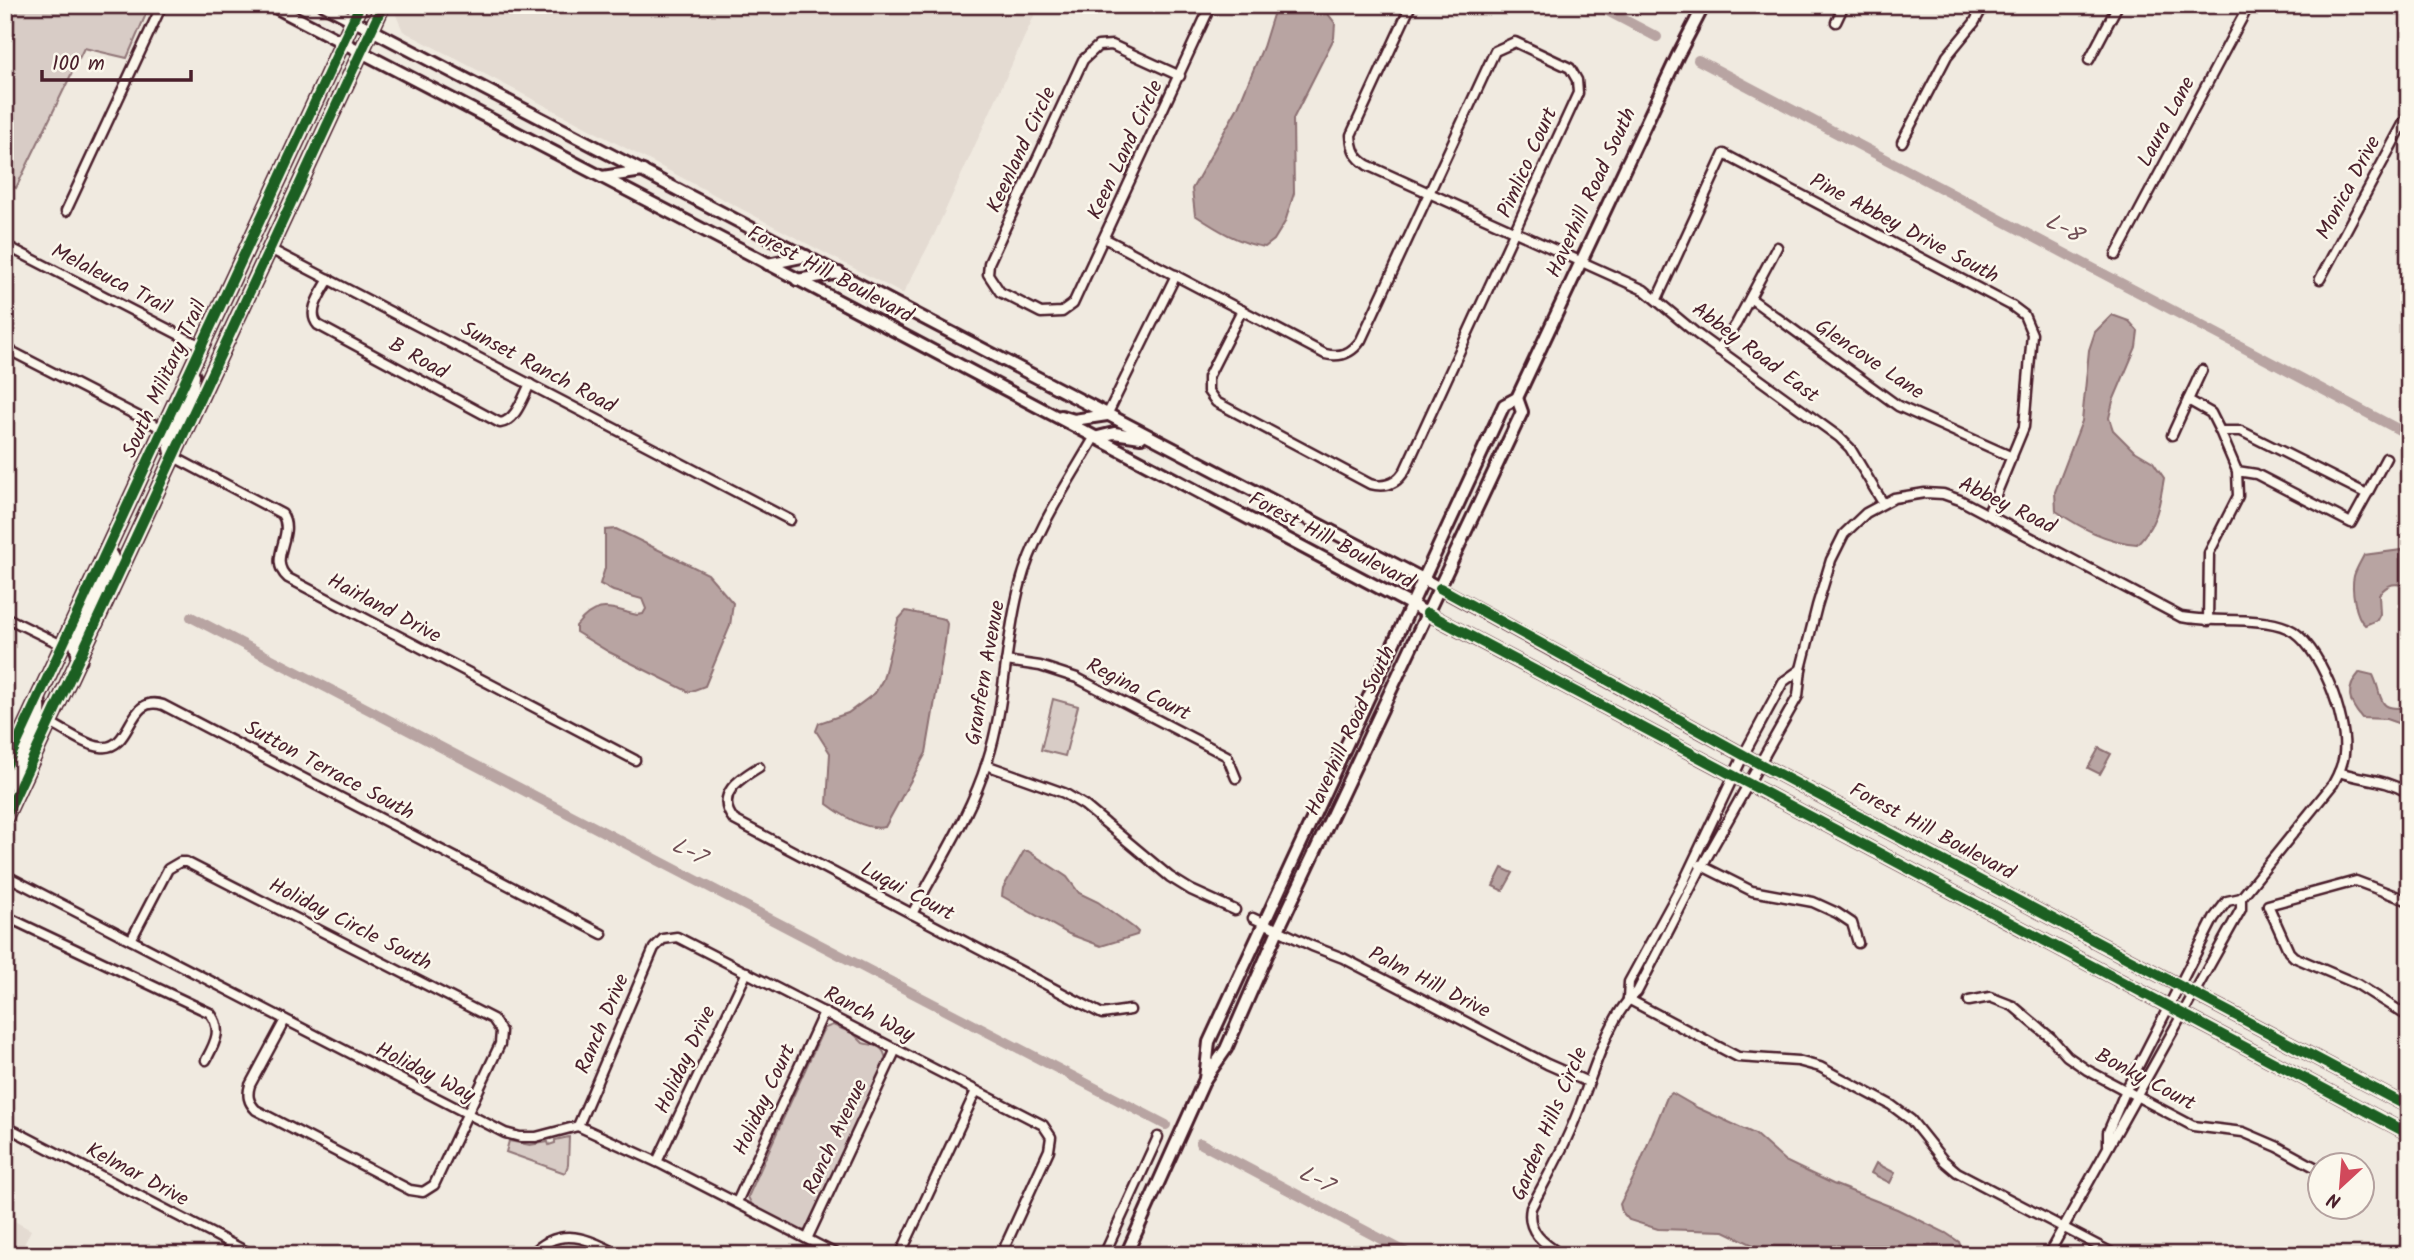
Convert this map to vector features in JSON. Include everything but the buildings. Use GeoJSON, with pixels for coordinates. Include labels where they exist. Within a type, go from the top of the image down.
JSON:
{"type":"FeatureCollection","features":[{"type":"Feature","properties":{"kind":"main road","name":"Forest Hill Boulevard"},"geometry":{"type":"LineString","coordinates":[[271,5],[768,264],[2409,1134]]}},
{"type":"Feature","properties":{"kind":"main road","name":"Forest Hill Boulevard"},"geometry":{"type":"LineString","coordinates":[[324,5],[1423,579],[1760,764],[2409,1107]]}},
{"type":"Feature","properties":{"kind":"main road","name":"South Military Trail"},"geometry":{"type":"LineString","coordinates":[[5,769],[360,5]]}},
{"type":"Feature","properties":{"kind":"main road","name":"South Military Trail"},"geometry":{"type":"LineString","coordinates":[[5,818],[383,5]]}},
{"type":"Feature","properties":{"kind":"main road","name":"Haverhill Road South"},"geometry":{"type":"LineString","coordinates":[[1205,1079],[1209,1042],[1411,604],[1504,405],[1517,398],[1704,5]]}},
{"type":"Feature","properties":{"kind":"main road"},"geometry":{"type":"LineString","coordinates":[[602,177],[643,171]]}},
{"type":"Feature","properties":{"kind":"main road"},"geometry":{"type":"LineString","coordinates":[[768,264],[806,256]]}},
{"type":"Feature","properties":{"kind":"main road"},"geometry":{"type":"LineString","coordinates":[[797,280],[839,273]]}},
{"type":"Feature","properties":{"kind":"main road"},"geometry":{"type":"LineString","coordinates":[[174,457],[170,449],[171,436],[190,392],[196,359]]}},
{"type":"Feature","properties":{"kind":"main road","name":"Haverhill Road South"},"geometry":{"type":"LineString","coordinates":[[1126,1255],[1205,1079],[1226,1049],[1278,930],[1522,412],[1517,398]]}},
{"type":"Feature","properties":{"kind":"main road"},"geometry":{"type":"LineString","coordinates":[[1045,412],[1074,419],[1107,415]]}},
{"type":"Feature","properties":{"kind":"main road"},"geometry":{"type":"LineString","coordinates":[[1094,438],[1114,433],[1132,434],[1157,441]]}},
{"type":"Feature","properties":{"kind":"main road"},"geometry":{"type":"LineString","coordinates":[[80,659],[76,645],[112,568],[112,558],[107,549]]}},
{"type":"Feature","properties":{"kind":"main road"},"geometry":{"type":"LineString","coordinates":[[17,792],[12,776],[38,720],[38,699]]}},
{"type":"Feature","properties":{"kind":"street"},"geometry":{"type":"LineString","coordinates":[[66,211],[162,5]]}},
{"type":"Feature","properties":{"kind":"street","name":"Keen Land Circle"},"geometry":{"type":"LineString","coordinates":[[1062,312],[1073,304],[1211,5]]}},
{"type":"Feature","properties":{"kind":"street","name":"Abbey Road East"},"geometry":{"type":"LineString","coordinates":[[1411,5],[1351,135],[1357,158],[1367,166],[1644,290],[1718,350],[1839,437],[1850,449],[1883,503]]}},
{"type":"Feature","properties":{"kind":"street"},"geometry":{"type":"LineString","coordinates":[[1836,22],[1844,5]]}},
{"type":"Feature","properties":{"kind":"street"},"geometry":{"type":"LineString","coordinates":[[1902,142],[1947,57],[1974,23],[1984,5]]}},
{"type":"Feature","properties":{"kind":"street"},"geometry":{"type":"LineString","coordinates":[[2089,60],[2118,5]]}},
{"type":"Feature","properties":{"kind":"street","name":"Laura Lane"},"geometry":{"type":"LineString","coordinates":[[2116,255],[2249,5]]}},
{"type":"Feature","properties":{"kind":"street","name":"Pimlico Court"},"geometry":{"type":"LineString","coordinates":[[1104,238],[1242,310],[1325,354],[1339,356],[1352,351],[1361,340],[1495,51],[1515,42],[1570,68],[1578,86],[1578,93],[1405,470],[1396,481],[1383,486],[1370,484],[1222,406],[1212,397],[1207,384],[1210,371],[1242,310]]}},
{"type":"Feature","properties":{"kind":"street","name":"Keenland Circle"},"geometry":{"type":"LineString","coordinates":[[1062,312],[1041,313],[1000,292],[988,274],[989,263],[1083,60],[1098,46],[1112,45],[1180,76]]}},
{"type":"Feature","properties":{"kind":"street","name":"Monica Drive"},"geometry":{"type":"LineString","coordinates":[[2320,279],[2409,113]]}},
{"type":"Feature","properties":{"kind":"street","name":"Pine Abbey Drive South"},"geometry":{"type":"LineString","coordinates":[[1657,299],[1724,154],[2012,306],[2024,315],[2031,327],[2033,341],[2024,427],[1988,514]]}},
{"type":"Feature","properties":{"kind":"street","name":"Melaleuca Trail"},"geometry":{"type":"LineString","coordinates":[[5,245],[201,346]]}},
{"type":"Feature","properties":{"kind":"street"},"geometry":{"type":"LineString","coordinates":[[1718,350],[1736,324],[1777,247]]}},
{"type":"Feature","properties":{"kind":"street","name":"Sunset Ranch Road"},"geometry":{"type":"LineString","coordinates":[[270,249],[790,520]]}},
{"type":"Feature","properties":{"kind":"street"},"geometry":{"type":"LineString","coordinates":[[1107,415],[1175,275]]}},
{"type":"Feature","properties":{"kind":"street","name":"B Road"},"geometry":{"type":"LineString","coordinates":[[329,278],[313,312],[313,319],[318,324],[500,423],[507,422],[512,417],[530,384]]}},
{"type":"Feature","properties":{"kind":"street","name":"Glencove Lane"},"geometry":{"type":"LineString","coordinates":[[1749,298],[1898,405],[2012,457]]}},
{"type":"Feature","properties":{"kind":"street"},"geometry":{"type":"LineString","coordinates":[[5,348],[163,429]]}},
{"type":"Feature","properties":{"kind":"street"},"geometry":{"type":"LineString","coordinates":[[2172,435],[2203,370]]}},
{"type":"Feature","properties":{"kind":"street"},"geometry":{"type":"LineString","coordinates":[[2188,400],[2211,412],[2237,471],[2238,496],[2209,553],[2208,621]]}},
{"type":"Feature","properties":{"kind":"street"},"geometry":{"type":"LineString","coordinates":[[2220,431],[2241,431],[2367,494]]}},
{"type":"Feature","properties":{"kind":"street","name":"Granfern Avenue"},"geometry":{"type":"LineString","coordinates":[[912,914],[973,796],[986,765],[994,738],[1015,604],[1029,558],[1057,501],[1094,438]]}},
{"type":"Feature","properties":{"kind":"street","name":"Hairland Drive"},"geometry":{"type":"LineString","coordinates":[[174,457],[282,513],[287,526],[278,561],[279,568],[288,578],[635,760]]}},
{"type":"Feature","properties":{"kind":"street"},"geometry":{"type":"LineString","coordinates":[[2237,471],[2256,474],[2351,523],[2386,458]]}},
{"type":"Feature","properties":{"kind":"street","name":"Abbey Road"},"geometry":{"type":"LineString","coordinates":[[1760,764],[1798,696],[1801,669],[1836,546],[1853,523],[1883,503],[1908,495],[1943,494],[1960,500],[2181,617],[2287,627],[2312,649],[2322,664],[2340,718],[2344,754],[2339,772],[2333,784],[2241,898],[2227,901],[2214,918],[2126,1090],[2108,1132],[2107,1148]]}},
{"type":"Feature","properties":{"kind":"street"},"geometry":{"type":"LineString","coordinates":[[5,617],[62,645]]}},
{"type":"Feature","properties":{"kind":"street","name":"Regina Court"},"geometry":{"type":"LineString","coordinates":[[1006,661],[1048,668],[1077,678],[1227,756],[1236,778]]}},
{"type":"Feature","properties":{"kind":"street"},"geometry":{"type":"LineString","coordinates":[[1744,754],[1783,681],[1801,669]]}},
{"type":"Feature","properties":{"kind":"street","name":"Sutton Terrace South"},"geometry":{"type":"LineString","coordinates":[[50,723],[96,746],[110,747],[121,738],[144,705],[163,705],[602,934]]}},
{"type":"Feature","properties":{"kind":"street","name":"Garden Hills Circle"},"geometry":{"type":"LineString","coordinates":[[1628,999],[1629,982],[1693,862],[1744,754]]}},
{"type":"Feature","properties":{"kind":"street","name":"Garden Hills Circle"},"geometry":{"type":"LineString","coordinates":[[1562,1255],[1545,1245],[1535,1233],[1530,1216],[1531,1208],[1576,1118],[1602,1048],[1628,999],[1637,992],[1702,866],[1760,764]]}},
{"type":"Feature","properties":{"kind":"street"},"geometry":{"type":"LineString","coordinates":[[986,765],[1064,793],[1084,805],[1170,877],[1235,910]]}},
{"type":"Feature","properties":{"kind":"street","name":"Luqui Court"},"geometry":{"type":"LineString","coordinates":[[759,767],[735,781],[727,808],[734,820],[1102,1014],[1130,1010]]}},
{"type":"Feature","properties":{"kind":"street"},"geometry":{"type":"LineString","coordinates":[[2339,772],[2357,778],[2385,781],[2409,793]]}},
{"type":"Feature","properties":{"kind":"street","name":"Holiday Circle South"},"geometry":{"type":"LineString","coordinates":[[131,940],[168,869],[173,864],[186,862],[493,1019],[501,1031],[500,1044],[435,1185],[429,1190],[416,1192],[251,1105],[248,1091],[250,1085],[285,1020]]}},
{"type":"Feature","properties":{"kind":"street"},"geometry":{"type":"LineString","coordinates":[[1693,862],[1752,891],[1814,902],[1837,913],[1852,923],[1858,943]]}},
{"type":"Feature","properties":{"kind":"street","name":"Holiday Way"},"geometry":{"type":"LineString","coordinates":[[5,875],[505,1133],[520,1137],[543,1136],[578,1126]]}},
{"type":"Feature","properties":{"kind":"street"},"geometry":{"type":"LineString","coordinates":[[2409,901],[2356,881],[2268,905],[2289,952],[2294,957],[2357,984],[2409,1017]]}},
{"type":"Feature","properties":{"kind":"street","name":"Abbey Road"},"geometry":{"type":"LineString","coordinates":[[2107,1148],[2242,909],[2241,898]]}},
{"type":"Feature","properties":{"kind":"street"},"geometry":{"type":"LineString","coordinates":[[5,916],[210,1013],[218,1034],[206,1060]]}},
{"type":"Feature","properties":{"kind":"street","name":"Palm Hill Drive"},"geometry":{"type":"LineString","coordinates":[[1253,918],[1343,958],[1547,1064],[1588,1082]]}},
{"type":"Feature","properties":{"kind":"street","name":"Ranch Way"},"geometry":{"type":"LineString","coordinates":[[663,939],[677,937],[1044,1125],[1051,1137],[1049,1150],[1002,1255]]}},
{"type":"Feature","properties":{"kind":"street","name":"Ranch Drive"},"geometry":{"type":"LineString","coordinates":[[578,1126],[654,948],[663,939]]}},
{"type":"Feature","properties":{"kind":"street","name":"Holiday Drive"},"geometry":{"type":"LineString","coordinates":[[657,1162],[747,972]]}},
{"type":"Feature","properties":{"kind":"street","name":"Bonky Court"},"geometry":{"type":"LineString","coordinates":[[1969,1001],[1990,997],[2013,1006],[2051,1038],[2067,1056],[2087,1070],[2193,1126],[2243,1132],[2306,1163]]}},
{"type":"Feature","properties":{"kind":"street"},"geometry":{"type":"LineString","coordinates":[[1628,999],[1738,1057],[1798,1060],[1820,1066],[1903,1113],[1949,1166],[2116,1255]]}},
{"type":"Feature","properties":{"kind":"street","name":"Holiday Court"},"geometry":{"type":"LineString","coordinates":[[737,1202],[824,1012]]}},
{"type":"Feature","properties":{"kind":"street","name":"Ranch Avenue"},"geometry":{"type":"LineString","coordinates":[[807,1239],[896,1049]]}},
{"type":"Feature","properties":{"kind":"street"},"geometry":{"type":"LineString","coordinates":[[900,1255],[976,1090]]}},
{"type":"Feature","properties":{"kind":"street","name":"Kelmar Drive"},"geometry":{"type":"LineString","coordinates":[[5,1126],[253,1255]]}},
{"type":"Feature","properties":{"kind":"street"},"geometry":{"type":"LineString","coordinates":[[578,1126],[657,1162],[838,1255]]}},
{"type":"Feature","properties":{"kind":"street"},"geometry":{"type":"LineString","coordinates":[[1104,1255],[1158,1137]]}},
{"type":"Feature","properties":{"kind":"street"},"geometry":{"type":"LineString","coordinates":[[2048,1255],[2107,1148]]}},
{"type":"Feature","properties":{"kind":"street"},"geometry":{"type":"LineString","coordinates":[[531,1255],[548,1241],[569,1236],[590,1240],[606,1252],[620,1255]]}},
{"type":"Feature","properties":{"kind":"shaded area"},"geometry":{"type":"Polygon","coordinates":[[[5,5],[150,5],[127,58],[84,48],[16,188],[5,182],[5,5]]]}},
{"type":"Feature","properties":{"kind":"shaded area"},"geometry":{"type":"Polygon","coordinates":[[[399,5],[1039,5],[934,235],[903,294],[403,31],[395,13],[399,5]]]}},
{"type":"Feature","properties":{"kind":"shaded area"},"geometry":{"type":"Polygon","coordinates":[[[1276,5],[1321,5],[1335,23],[1334,38],[1293,119],[1294,193],[1285,222],[1274,240],[1265,247],[1237,239],[1195,215],[1192,189],[1238,107],[1263,47],[1276,5]]]}},
{"type":"Feature","properties":{"kind":"shaded area"},"geometry":{"type":"Polygon","coordinates":[[[2112,315],[2129,321],[2138,331],[2136,347],[2113,401],[2109,418],[2113,430],[2133,450],[2153,462],[2164,478],[2153,521],[2137,544],[2095,533],[2056,511],[2055,492],[2082,421],[2089,350],[2095,332],[2112,315]]]}},
{"type":"Feature","properties":{"kind":"shaded area"},"geometry":{"type":"Polygon","coordinates":[[[616,529],[708,574],[733,603],[730,626],[705,686],[689,692],[609,652],[576,632],[576,626],[583,618],[597,609],[637,615],[643,614],[646,609],[642,599],[613,591],[600,584],[605,568],[605,530],[616,529]]]}},
{"type":"Feature","properties":{"kind":"shaded area"},"geometry":{"type":"Polygon","coordinates":[[[2409,549],[2409,587],[2392,584],[2383,590],[2379,594],[2380,614],[2377,620],[2365,625],[2356,609],[2353,588],[2355,573],[2364,555],[2409,549]]]}},
{"type":"Feature","properties":{"kind":"shaded area"},"geometry":{"type":"Polygon","coordinates":[[[906,611],[945,619],[945,642],[926,753],[885,827],[870,827],[847,818],[827,804],[830,753],[816,731],[819,723],[848,713],[875,693],[883,679],[898,620],[906,611]]]}},
{"type":"Feature","properties":{"kind":"shaded area"},"geometry":{"type":"Polygon","coordinates":[[[2360,672],[2373,675],[2382,702],[2386,705],[2409,707],[2409,727],[2386,719],[2362,718],[2350,695],[2352,684],[2360,672]]]}},
{"type":"Feature","properties":{"kind":"shaded area"},"geometry":{"type":"Polygon","coordinates":[[[1053,699],[1078,706],[1065,756],[1041,750],[1053,699]]]}},
{"type":"Feature","properties":{"kind":"shaded area"},"geometry":{"type":"Polygon","coordinates":[[[2099,748],[2111,754],[2100,774],[2088,768],[2099,748]]]}},
{"type":"Feature","properties":{"kind":"shaded area"},"geometry":{"type":"Polygon","coordinates":[[[1024,851],[1067,877],[1079,893],[1098,902],[1134,928],[1138,932],[1137,935],[1101,946],[1069,934],[1002,896],[1003,888],[1024,851]]]}},
{"type":"Feature","properties":{"kind":"shaded area"},"geometry":{"type":"Polygon","coordinates":[[[1502,868],[1513,873],[1503,891],[1493,886],[1502,868]]]}},
{"type":"Feature","properties":{"kind":"shaded area"},"geometry":{"type":"Polygon","coordinates":[[[833,1025],[854,1034],[863,1043],[881,1048],[886,1060],[809,1227],[800,1231],[753,1207],[748,1197],[822,1032],[833,1025]]]}},
{"type":"Feature","properties":{"kind":"shaded area"},"geometry":{"type":"Polygon","coordinates":[[[1672,1093],[1755,1134],[1785,1161],[1946,1233],[1959,1242],[1964,1255],[1774,1255],[1724,1231],[1658,1229],[1629,1220],[1622,1212],[1620,1204],[1636,1173],[1667,1097],[1672,1093]]]}},
{"type":"Feature","properties":{"kind":"shaded area"},"geometry":{"type":"Polygon","coordinates":[[[569,1137],[565,1173],[506,1152],[509,1141],[530,1145],[548,1142],[549,1145],[555,1143],[555,1140],[569,1137]]]}},
{"type":"Feature","properties":{"kind":"shaded area"},"geometry":{"type":"Polygon","coordinates":[[[1876,1163],[1895,1173],[1890,1183],[1871,1173],[1876,1163]]]}},
{"type":"Feature","properties":{"kind":"shaded area"},"geometry":{"type":"Polygon","coordinates":[[[5,1216],[31,1230],[19,1255],[5,1255],[5,1216]]]}},
{"type":"Feature","properties":{"kind":"waterway","name":"L-8"},"geometry":{"type":"LineString","coordinates":[[1596,5],[1657,37]]}},
{"type":"Feature","properties":{"kind":"waterway","name":"L-8"},"geometry":{"type":"LineString","coordinates":[[1698,60],[2409,435]]}},
{"type":"Feature","properties":{"kind":"waterway","name":"L-7"},"geometry":{"type":"LineString","coordinates":[[191,617],[1166,1125]]}},
{"type":"Feature","properties":{"kind":"waterway","name":"L-7"},"geometry":{"type":"LineString","coordinates":[[1200,1143],[1411,1255]]}},
{"type":"Feature","properties":{"kind":"waterway"},"geometry":{"type":"LineString","coordinates":[[2399,1255],[2409,1236]]}},
{"type":"Feature","properties":{"kind":"cycle path"},"geometry":{"type":"LineString","coordinates":[[5,769],[360,5]]}},
{"type":"Feature","properties":{"kind":"cycle path"},"geometry":{"type":"LineString","coordinates":[[5,818],[383,5]]}},
{"type":"Feature","properties":{"kind":"cycle path"},"geometry":{"type":"LineString","coordinates":[[1440,588],[1760,764],[2409,1107]]}},
{"type":"Feature","properties":{"kind":"cycle path"},"geometry":{"type":"LineString","coordinates":[[1427,613],[2409,1134]]}}]}
